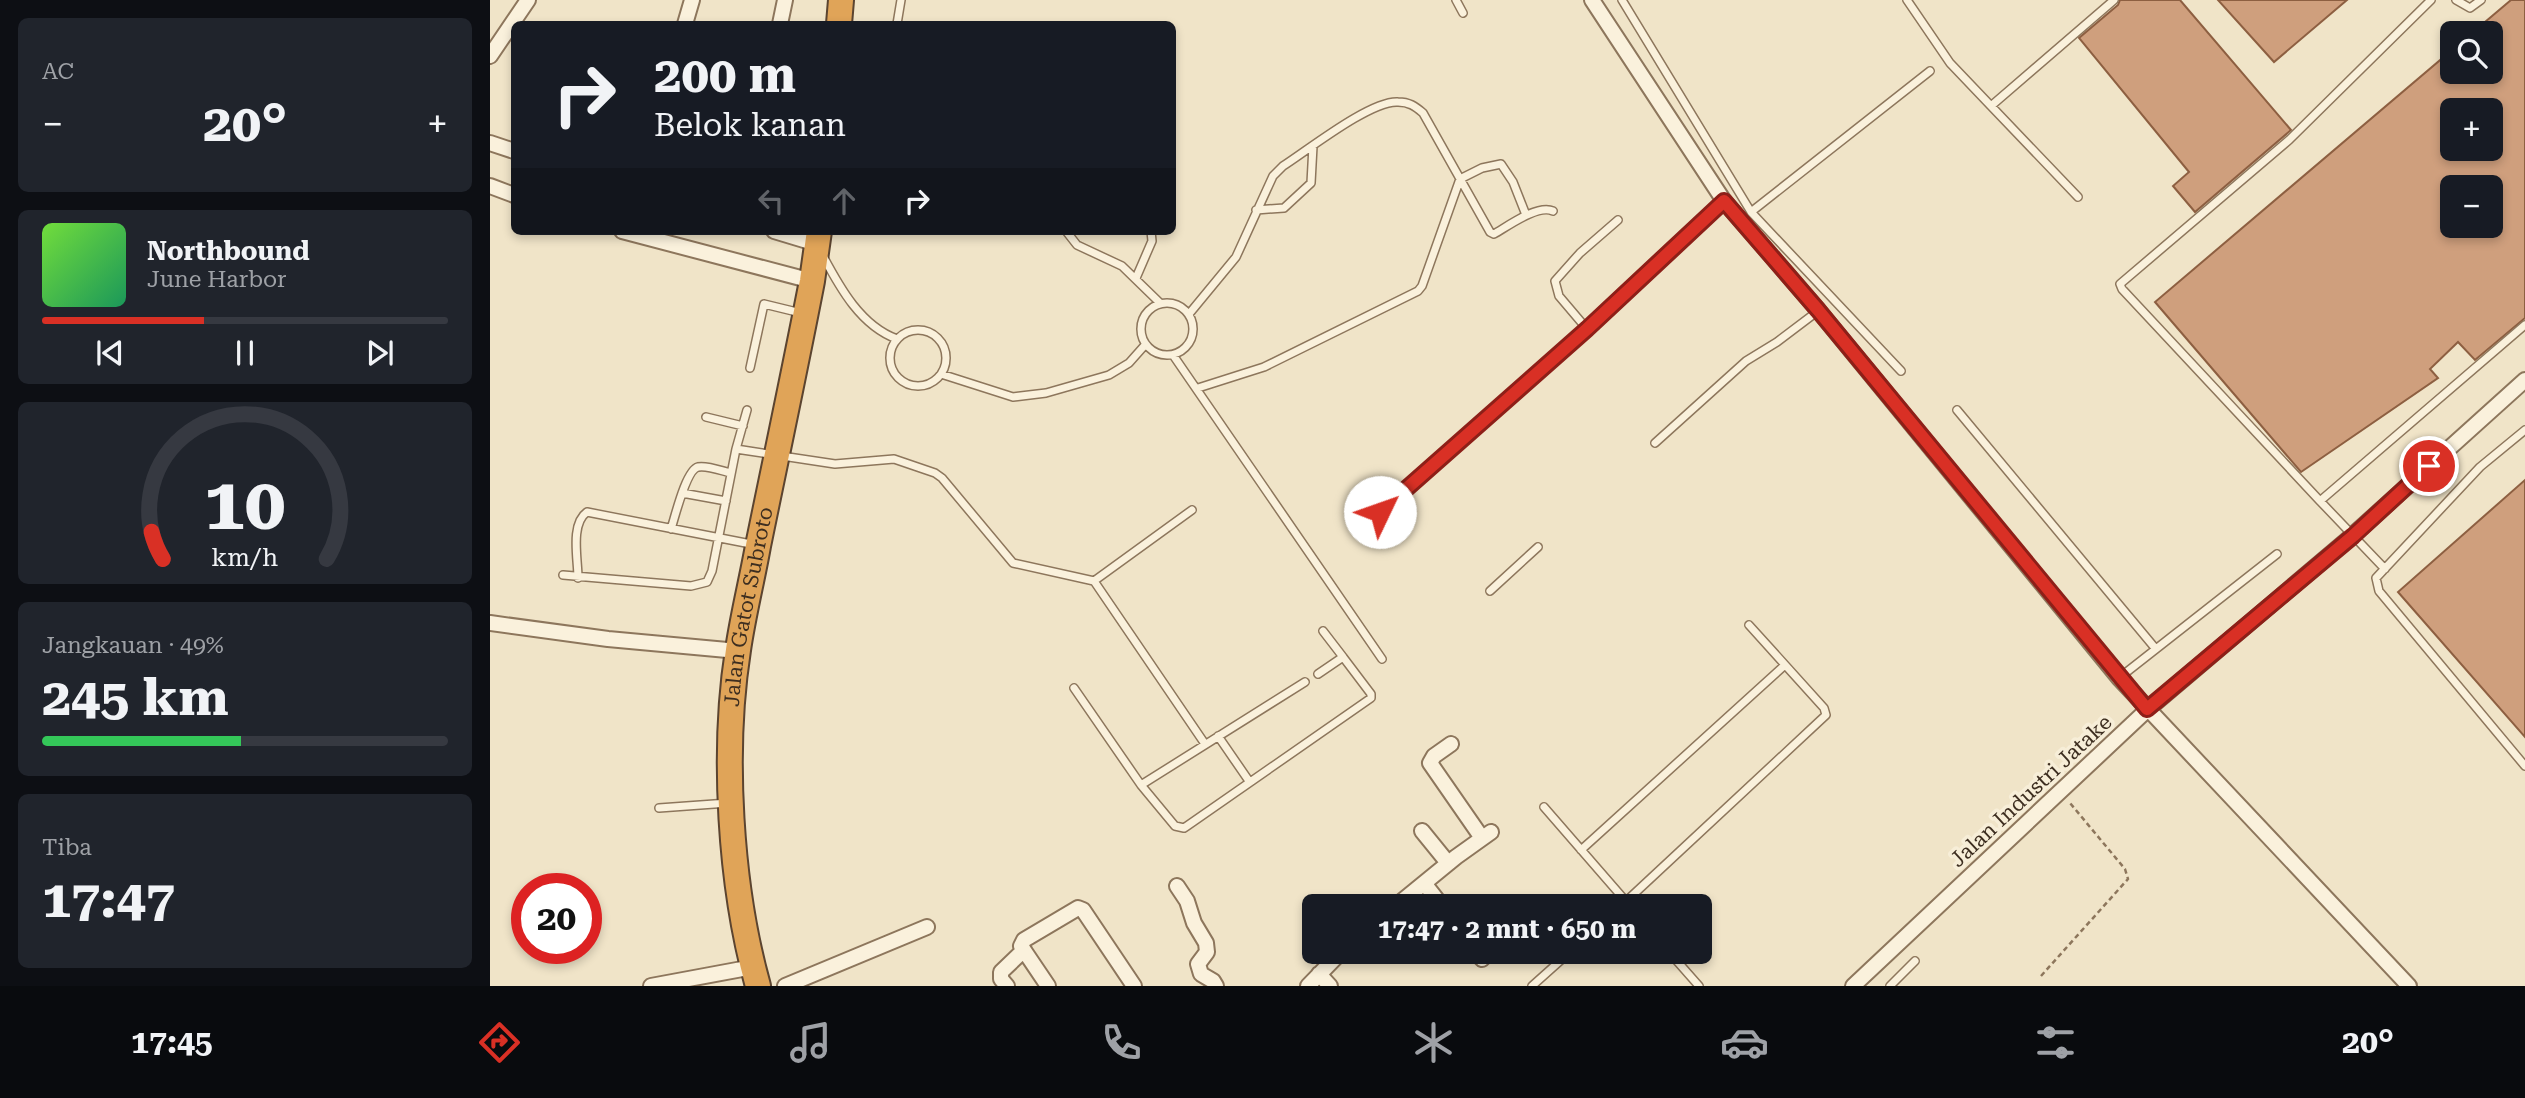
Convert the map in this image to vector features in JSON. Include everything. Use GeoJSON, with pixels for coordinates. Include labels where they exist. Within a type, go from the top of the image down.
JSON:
{"type":"FeatureCollection","features":[{"type":"Feature","properties":{"kind":"highway"},"geometry":{"type":"LineString","coordinates":[[839,21],[841,0]]}},
{"type":"Feature","properties":{"kind":"highway","name":"Jalan Gatot Subroto"},"geometry":{"type":"LineString","coordinates":[[755,976],[734,851],[731,803],[732,715],[738,651],[812,281],[818,237]]}},
{"type":"Feature","properties":{"kind":"street"},"geometry":{"type":"LineString","coordinates":[[514,21],[528,0]]}},
{"type":"Feature","properties":{"kind":"street"},"geometry":{"type":"LineString","coordinates":[[686,21],[692,0]]}},
{"type":"Feature","properties":{"kind":"street"},"geometry":{"type":"LineString","coordinates":[[781,21],[785,0]]}},
{"type":"Feature","properties":{"kind":"street"},"geometry":{"type":"LineString","coordinates":[[1592,0],[1724,201],[1818,310],[2119,678],[2409,986]]}},
{"type":"Feature","properties":{"kind":"street"},"geometry":{"type":"LineString","coordinates":[[490,56],[511,25]]}},
{"type":"Feature","properties":{"kind":"street"},"geometry":{"type":"LineString","coordinates":[[490,143],[511,150]]}},
{"type":"Feature","properties":{"kind":"street"},"geometry":{"type":"LineString","coordinates":[[637,235],[812,281]]}},
{"type":"Feature","properties":{"kind":"street","name":"Jalan Industri Jatake"},"geometry":{"type":"LineString","coordinates":[[1853,986],[2147,709],[2353,536],[2525,380]]}},
{"type":"Feature","properties":{"kind":"street"},"geometry":{"type":"LineString","coordinates":[[493,623],[608,639],[738,651]]}},
{"type":"Feature","properties":{"kind":"street"},"geometry":{"type":"LineString","coordinates":[[1411,894],[1486,835],[1430,763],[1434,756],[1451,744]]}},
{"type":"Feature","properties":{"kind":"street"},"geometry":{"type":"LineString","coordinates":[[1422,831],[1448,863]]}},
{"type":"Feature","properties":{"kind":"street"},"geometry":{"type":"LineString","coordinates":[[1424,883],[1433,894]]}},
{"type":"Feature","properties":{"kind":"street"},"geometry":{"type":"LineString","coordinates":[[1177,886],[1187,901],[1194,923],[1206,943],[1207,952],[1198,964],[1201,974],[1216,986]]}},
{"type":"Feature","properties":{"kind":"street"},"geometry":{"type":"LineString","coordinates":[[1048,986],[1021,946],[1024,940],[1075,908],[1080,909],[1135,986]]}},
{"type":"Feature","properties":{"kind":"street"},"geometry":{"type":"LineString","coordinates":[[785,986],[927,927]]}},
{"type":"Feature","properties":{"kind":"street"},"geometry":{"type":"LineString","coordinates":[[1007,986],[1001,979],[1001,971],[1024,950]]}},
{"type":"Feature","properties":{"kind":"street"},"geometry":{"type":"LineString","coordinates":[[1308,986],[1330,964]]}},
{"type":"Feature","properties":{"kind":"street"},"geometry":{"type":"LineString","coordinates":[[1320,974],[1330,986]]}},
{"type":"Feature","properties":{"kind":"street"},"geometry":{"type":"LineString","coordinates":[[651,986],[755,976]]}},
{"type":"Feature","properties":{"kind":"lane"},"geometry":{"type":"LineString","coordinates":[[898,21],[901,0]]}},
{"type":"Feature","properties":{"kind":"lane"},"geometry":{"type":"LineString","coordinates":[[1456,0],[1463,13]]}},
{"type":"Feature","properties":{"kind":"lane"},"geometry":{"type":"LineString","coordinates":[[1622,0],[1751,212],[1901,371]]}},
{"type":"Feature","properties":{"kind":"lane"},"geometry":{"type":"LineString","coordinates":[[1907,0],[1950,63],[2078,197]]}},
{"type":"Feature","properties":{"kind":"lane"},"geometry":{"type":"LineString","coordinates":[[1991,106],[2114,0]]}},
{"type":"Feature","properties":{"kind":"lane"},"geometry":{"type":"LineString","coordinates":[[2385,569],[2120,284],[2289,140],[2431,0]]}},
{"type":"Feature","properties":{"kind":"lane"},"geometry":{"type":"LineString","coordinates":[[2456,0],[2470,8],[2482,0]]}},
{"type":"Feature","properties":{"kind":"lane"},"geometry":{"type":"LineString","coordinates":[[1751,212],[1930,71]]}},
{"type":"Feature","properties":{"kind":"lane"},"geometry":{"type":"LineString","coordinates":[[1189,314],[1236,257],[1273,176],[1283,166],[1371,109],[1390,102],[1412,104],[1423,113],[1492,234],[1526,215],[1546,209],[1553,211]]}},
{"type":"Feature","properties":{"kind":"lane"},"geometry":{"type":"LineString","coordinates":[[1256,210],[1284,208],[1311,183],[1313,146]]}},
{"type":"Feature","properties":{"kind":"lane"},"geometry":{"type":"LineString","coordinates":[[1198,388],[1264,367],[1418,291],[1460,179],[1482,168],[1501,164],[1513,182],[1526,215]]}},
{"type":"Feature","properties":{"kind":"lane"},"geometry":{"type":"LineString","coordinates":[[1380,512],[1587,329],[1724,201]]}},
{"type":"Feature","properties":{"kind":"lane"},"geometry":{"type":"LineString","coordinates":[[1587,329],[1559,296],[1555,281],[1580,253],[1618,220]]}},
{"type":"Feature","properties":{"kind":"lane"},"geometry":{"type":"LineString","coordinates":[[1069,235],[1077,245],[1122,266],[1160,303]]}},
{"type":"Feature","properties":{"kind":"lane"},"geometry":{"type":"LineString","coordinates":[[1136,278],[1152,235]]}},
{"type":"Feature","properties":{"kind":"lane"},"geometry":{"type":"LineString","coordinates":[[818,237],[835,280],[857,310],[876,329],[897,339]]}},
{"type":"Feature","properties":{"kind":"lane"},"geometry":{"type":"LineString","coordinates":[[1160,303],[1181,306],[1189,314],[1194,330],[1188,346],[1173,355],[1163,356],[1153,352],[1145,345],[1141,335],[1140,326],[1144,316],[1160,303]]}},
{"type":"Feature","properties":{"kind":"lane"},"geometry":{"type":"LineString","coordinates":[[750,369],[764,304],[805,315]]}},
{"type":"Feature","properties":{"kind":"lane"},"geometry":{"type":"LineString","coordinates":[[1655,443],[1746,361],[1777,342],[1818,310]]}},
{"type":"Feature","properties":{"kind":"lane"},"geometry":{"type":"LineString","coordinates":[[2320,501],[2525,325]]}},
{"type":"Feature","properties":{"kind":"lane"},"geometry":{"type":"LineString","coordinates":[[923,330],[936,336],[944,347],[946,361],[942,374],[930,384],[914,386],[900,380],[891,368],[890,352],[897,339],[909,331],[923,330]]}},
{"type":"Feature","properties":{"kind":"lane"},"geometry":{"type":"LineString","coordinates":[[942,374],[1013,397],[1046,393],[1109,375],[1129,363],[1145,345]]}},
{"type":"Feature","properties":{"kind":"lane"},"geometry":{"type":"LineString","coordinates":[[1173,355],[1382,659]]}},
{"type":"Feature","properties":{"kind":"lane"},"geometry":{"type":"LineString","coordinates":[[563,575],[701,585],[707,582],[712,571],[736,449],[747,410]]}},
{"type":"Feature","properties":{"kind":"lane"},"geometry":{"type":"LineString","coordinates":[[1957,410],[2155,648]]}},
{"type":"Feature","properties":{"kind":"lane"},"geometry":{"type":"LineString","coordinates":[[706,417],[743,426]]}},
{"type":"Feature","properties":{"kind":"lane"},"geometry":{"type":"LineString","coordinates":[[2525,430],[2480,467],[2376,578],[2379,591],[2525,766]]}},
{"type":"Feature","properties":{"kind":"lane"},"geometry":{"type":"LineString","coordinates":[[736,449],[835,464],[894,458],[935,473],[1013,563],[1094,581],[1205,744]]}},
{"type":"Feature","properties":{"kind":"lane"},"geometry":{"type":"LineString","coordinates":[[671,528],[692,470],[697,467],[731,473]]}},
{"type":"Feature","properties":{"kind":"lane"},"geometry":{"type":"LineString","coordinates":[[682,493],[726,500]]}},
{"type":"Feature","properties":{"kind":"lane"},"geometry":{"type":"LineString","coordinates":[[1094,581],[1192,510]]}},
{"type":"Feature","properties":{"kind":"lane"},"geometry":{"type":"LineString","coordinates":[[578,578],[578,526],[587,512],[758,546]]}},
{"type":"Feature","properties":{"kind":"lane"},"geometry":{"type":"LineString","coordinates":[[1490,591],[1538,547]]}},
{"type":"Feature","properties":{"kind":"lane"},"geometry":{"type":"LineString","coordinates":[[2119,678],[2277,554]]}},
{"type":"Feature","properties":{"kind":"lane"},"geometry":{"type":"LineString","coordinates":[[1638,894],[1826,715],[1824,708],[1749,625]]}},
{"type":"Feature","properties":{"kind":"lane"},"geometry":{"type":"LineString","coordinates":[[1074,688],[1142,785],[1175,826],[1184,828],[1371,698],[1371,694],[1323,631]]}},
{"type":"Feature","properties":{"kind":"lane"},"geometry":{"type":"LineString","coordinates":[[1318,674],[1343,657]]}},
{"type":"Feature","properties":{"kind":"lane"},"geometry":{"type":"LineString","coordinates":[[1581,850],[1785,665]]}},
{"type":"Feature","properties":{"kind":"lane"},"geometry":{"type":"LineString","coordinates":[[1142,785],[1305,682]]}},
{"type":"Feature","properties":{"kind":"lane"},"geometry":{"type":"LineString","coordinates":[[1218,736],[1249,781]]}},
{"type":"Feature","properties":{"kind":"lane"},"geometry":{"type":"LineString","coordinates":[[659,808],[731,803]]}},
{"type":"Feature","properties":{"kind":"lane"},"geometry":{"type":"LineString","coordinates":[[1544,807],[1617,894]]}},
{"type":"Feature","properties":{"kind":"lane"},"geometry":{"type":"LineString","coordinates":[[1890,986],[1915,961]]}},
{"type":"Feature","properties":{"kind":"lane"},"geometry":{"type":"LineString","coordinates":[[1532,986],[1557,964]]}},
{"type":"Feature","properties":{"kind":"lane"},"geometry":{"type":"LineString","coordinates":[[1680,964],[1699,986]]}},
{"type":"Feature","properties":{"kind":"path"},"geometry":{"type":"LineString","coordinates":[[2041,976],[2127,879],[2125,870],[2060,793]]}},
{"type":"Feature","properties":{"kind":"building"},"geometry":{"type":"Polygon","coordinates":[[[2120,0],[2180,0],[2291,130],[2195,212],[2173,186],[2189,172],[2079,38],[2118,5],[2120,0]]]}},
{"type":"Feature","properties":{"kind":"building"},"geometry":{"type":"Polygon","coordinates":[[[2218,0],[2347,0],[2274,62],[2218,0]]]}},
{"type":"Feature","properties":{"kind":"building"},"geometry":{"type":"Polygon","coordinates":[[[2511,0],[2525,0],[2525,318],[2475,360],[2458,342],[2430,369],[2438,378],[2301,472],[2155,302],[2440,60],[2440,84],[2503,84],[2503,21],[2486,21],[2511,0]]]}},
{"type":"Feature","properties":{"kind":"building"},"geometry":{"type":"Polygon","coordinates":[[[2525,480],[2525,737],[2398,592],[2525,480]]]}},
{"type":"Feature","properties":{"kind":"route"},"geometry":{"type":"LineString","coordinates":[[1380,512],[1587,329],[1724,201],[1818,310],[2147,709],[2353,536],[2429,466]]}}]}
